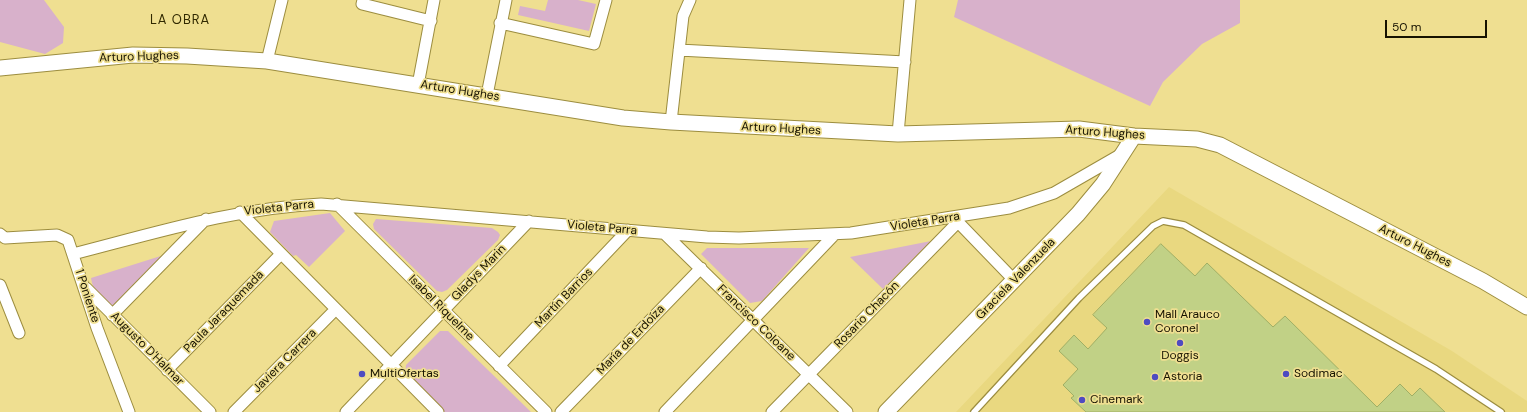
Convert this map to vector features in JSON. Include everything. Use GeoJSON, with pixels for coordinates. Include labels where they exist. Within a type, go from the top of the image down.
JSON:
{"type":"FeatureCollection","features":[{"type":"Feature","properties":{"kind":"street"},"geometry":{"type":"LineString","coordinates":[[267,61],[282,0]]}},
{"type":"Feature","properties":{"kind":"street"},"geometry":{"type":"LineString","coordinates":[[363,0],[362,4],[431,21]]}},
{"type":"Feature","properties":{"kind":"street"},"geometry":{"type":"LineString","coordinates":[[418,85],[434,0]]}},
{"type":"Feature","properties":{"kind":"street"},"geometry":{"type":"LineString","coordinates":[[487,95],[500,23],[506,0]]}},
{"type":"Feature","properties":{"kind":"street"},"geometry":{"type":"LineString","coordinates":[[500,23],[594,44],[606,0]]}},
{"type":"Feature","properties":{"kind":"street"},"geometry":{"type":"LineString","coordinates":[[671,122],[683,16],[690,0]]}},
{"type":"Feature","properties":{"kind":"street"},"geometry":{"type":"LineString","coordinates":[[898,134],[910,0]]}},
{"type":"Feature","properties":{"kind":"street"},"geometry":{"type":"LineString","coordinates":[[679,50],[905,62]]}},
{"type":"Feature","properties":{"kind":"street","name":"Arturo Hughes"},"geometry":{"type":"LineString","coordinates":[[0,68],[133,55],[187,56],[267,61],[487,95],[623,118],[671,122],[898,134],[964,134],[1079,129],[1134,136],[1187,138],[1220,145],[1483,281],[1527,307]]}},
{"type":"Feature","properties":{"kind":"street","name":"Graciela Valenzuela"},"geometry":{"type":"LineString","coordinates":[[886,412],[1087,204],[1134,136]]}},
{"type":"Feature","properties":{"kind":"street","name":"Violeta Parra"},"geometry":{"type":"LineString","coordinates":[[73,254],[207,219],[240,212],[305,204],[337,204],[665,234],[739,238],[834,235],[957,219],[1009,208],[1040,199],[1067,187],[1123,154]]}},
{"type":"Feature","properties":{"kind":"street","name":"Isabel Riquelme"},"geometry":{"type":"LineString","coordinates":[[337,204],[546,412]]}},
{"type":"Feature","properties":{"kind":"street"},"geometry":{"type":"LineString","coordinates":[[240,212],[280,255],[438,412]]}},
{"type":"Feature","properties":{"kind":"street"},"geometry":{"type":"LineString","coordinates":[[112,315],[207,219]]}},
{"type":"Feature","properties":{"kind":"street"},"geometry":{"type":"LineString","coordinates":[[957,219],[1014,280]]}},
{"type":"Feature","properties":{"kind":"street","name":"Rosario Chacón"},"geometry":{"type":"LineString","coordinates":[[772,412],[957,219]]}},
{"type":"Feature","properties":{"kind":"street","name":"Gladys Marin"},"geometry":{"type":"LineString","coordinates":[[346,412],[529,221]]}},
{"type":"Feature","properties":{"kind":"street","name":"Martín Barrios"},"geometry":{"type":"LineString","coordinates":[[499,366],[628,230]]}},
{"type":"Feature","properties":{"kind":"street","name":"Francisco Coloane"},"geometry":{"type":"LineString","coordinates":[[665,234],[847,412]]}},
{"type":"Feature","properties":{"kind":"street","name":"1 Poniente"},"geometry":{"type":"LineString","coordinates":[[2,237],[57,235],[68,240],[97,328],[129,412]]}},
{"type":"Feature","properties":{"kind":"street"},"geometry":{"type":"LineString","coordinates":[[665,412],[834,235]]}},
{"type":"Feature","properties":{"kind":"street","name":"Paula Jaraquemada"},"geometry":{"type":"LineString","coordinates":[[168,370],[280,255]]}},
{"type":"Feature","properties":{"kind":"street","name":"María de Erdoíza"},"geometry":{"type":"LineString","coordinates":[[561,412],[701,268]]}},
{"type":"Feature","properties":{"kind":"street"},"geometry":{"type":"LineString","coordinates":[[0,285],[19,333]]}},
{"type":"Feature","properties":{"kind":"street","name":"Augusto D'Halmar"},"geometry":{"type":"LineString","coordinates":[[84,286],[210,412]]}},
{"type":"Feature","properties":{"kind":"street","name":"Javiera Carrera"},"geometry":{"type":"LineString","coordinates":[[234,412],[335,310]]}},
{"type":"Feature","properties":{"kind":"lane"},"geometry":{"type":"LineString","coordinates":[[974,412],[1079,298],[1153,226],[1163,221],[1184,225],[1436,369],[1501,412]]}},
{"type":"Feature","properties":{"kind":"shaded area"},"geometry":{"type":"Polygon","coordinates":[[[0,0],[44,0],[64,27],[63,43],[45,54],[0,42],[0,0]]]}},
{"type":"Feature","properties":{"kind":"shaded area"},"geometry":{"type":"Polygon","coordinates":[[[548,0],[578,0],[596,4],[589,31],[518,15],[520,6],[545,11],[548,0]]]}},
{"type":"Feature","properties":{"kind":"shaded area"},"geometry":{"type":"Polygon","coordinates":[[[958,0],[1240,0],[1240,23],[1202,44],[1163,82],[1150,106],[954,17],[958,0]]]}},
{"type":"Feature","properties":{"kind":"shaded area"},"geometry":{"type":"Polygon","coordinates":[[[1169,187],[1452,351],[1527,401],[1527,412],[956,412],[1169,187]]]}},
{"type":"Feature","properties":{"kind":"shaded area"},"geometry":{"type":"Polygon","coordinates":[[[330,213],[345,231],[309,267],[296,255],[293,256],[270,232],[274,221],[330,213]]]}},
{"type":"Feature","properties":{"kind":"shaded area"},"geometry":{"type":"Polygon","coordinates":[[[376,219],[492,228],[500,235],[498,240],[447,290],[442,292],[437,291],[374,229],[373,224],[376,219]]]}},
{"type":"Feature","properties":{"kind":"shaded area"},"geometry":{"type":"Polygon","coordinates":[[[931,241],[883,289],[850,257],[931,241]]]}},
{"type":"Feature","properties":{"kind":"shaded area"},"geometry":{"type":"Polygon","coordinates":[[[707,248],[809,248],[762,301],[750,303],[701,254],[707,248]]]}},
{"type":"Feature","properties":{"kind":"shaded area"},"geometry":{"type":"Polygon","coordinates":[[[167,254],[110,308],[98,295],[92,283],[91,278],[167,254]]]}},
{"type":"Feature","properties":{"kind":"shaded area"},"geometry":{"type":"Polygon","coordinates":[[[440,331],[448,331],[531,412],[444,412],[405,375],[406,365],[440,331]]]}},
{"type":"Feature","properties":{"kind":"building"},"geometry":{"type":"Polygon","coordinates":[[[1161,244],[1195,276],[1207,263],[1273,327],[1285,316],[1377,407],[1400,384],[1412,396],[1420,388],[1445,412],[1086,412],[1071,398],[1074,396],[1063,385],[1078,369],[1059,351],[1074,335],[1088,349],[1107,328],[1093,315],[1161,244]]]}},
{"type":"Feature","properties":{"kind":"place","name":"Mall Arauco Coronel"},"geometry":{"type":"Point","coordinates":[1147,322]}},
{"type":"Feature","properties":{"kind":"place","name":"Doggis"},"geometry":{"type":"Point","coordinates":[1180,343]}},
{"type":"Feature","properties":{"kind":"place","name":"MultiOfertas"},"geometry":{"type":"Point","coordinates":[362,374]}},
{"type":"Feature","properties":{"kind":"place","name":"Sodimac"},"geometry":{"type":"Point","coordinates":[1286,374]}},
{"type":"Feature","properties":{"kind":"place","name":"Astoria"},"geometry":{"type":"Point","coordinates":[1155,377]}},
{"type":"Feature","properties":{"kind":"place","name":"Cinemark"},"geometry":{"type":"Point","coordinates":[1082,400]}},
{"type":"Feature","properties":{"kind":"district","name":"LA OBRA"},"geometry":{"type":"Point","coordinates":[180,21]}}]}
